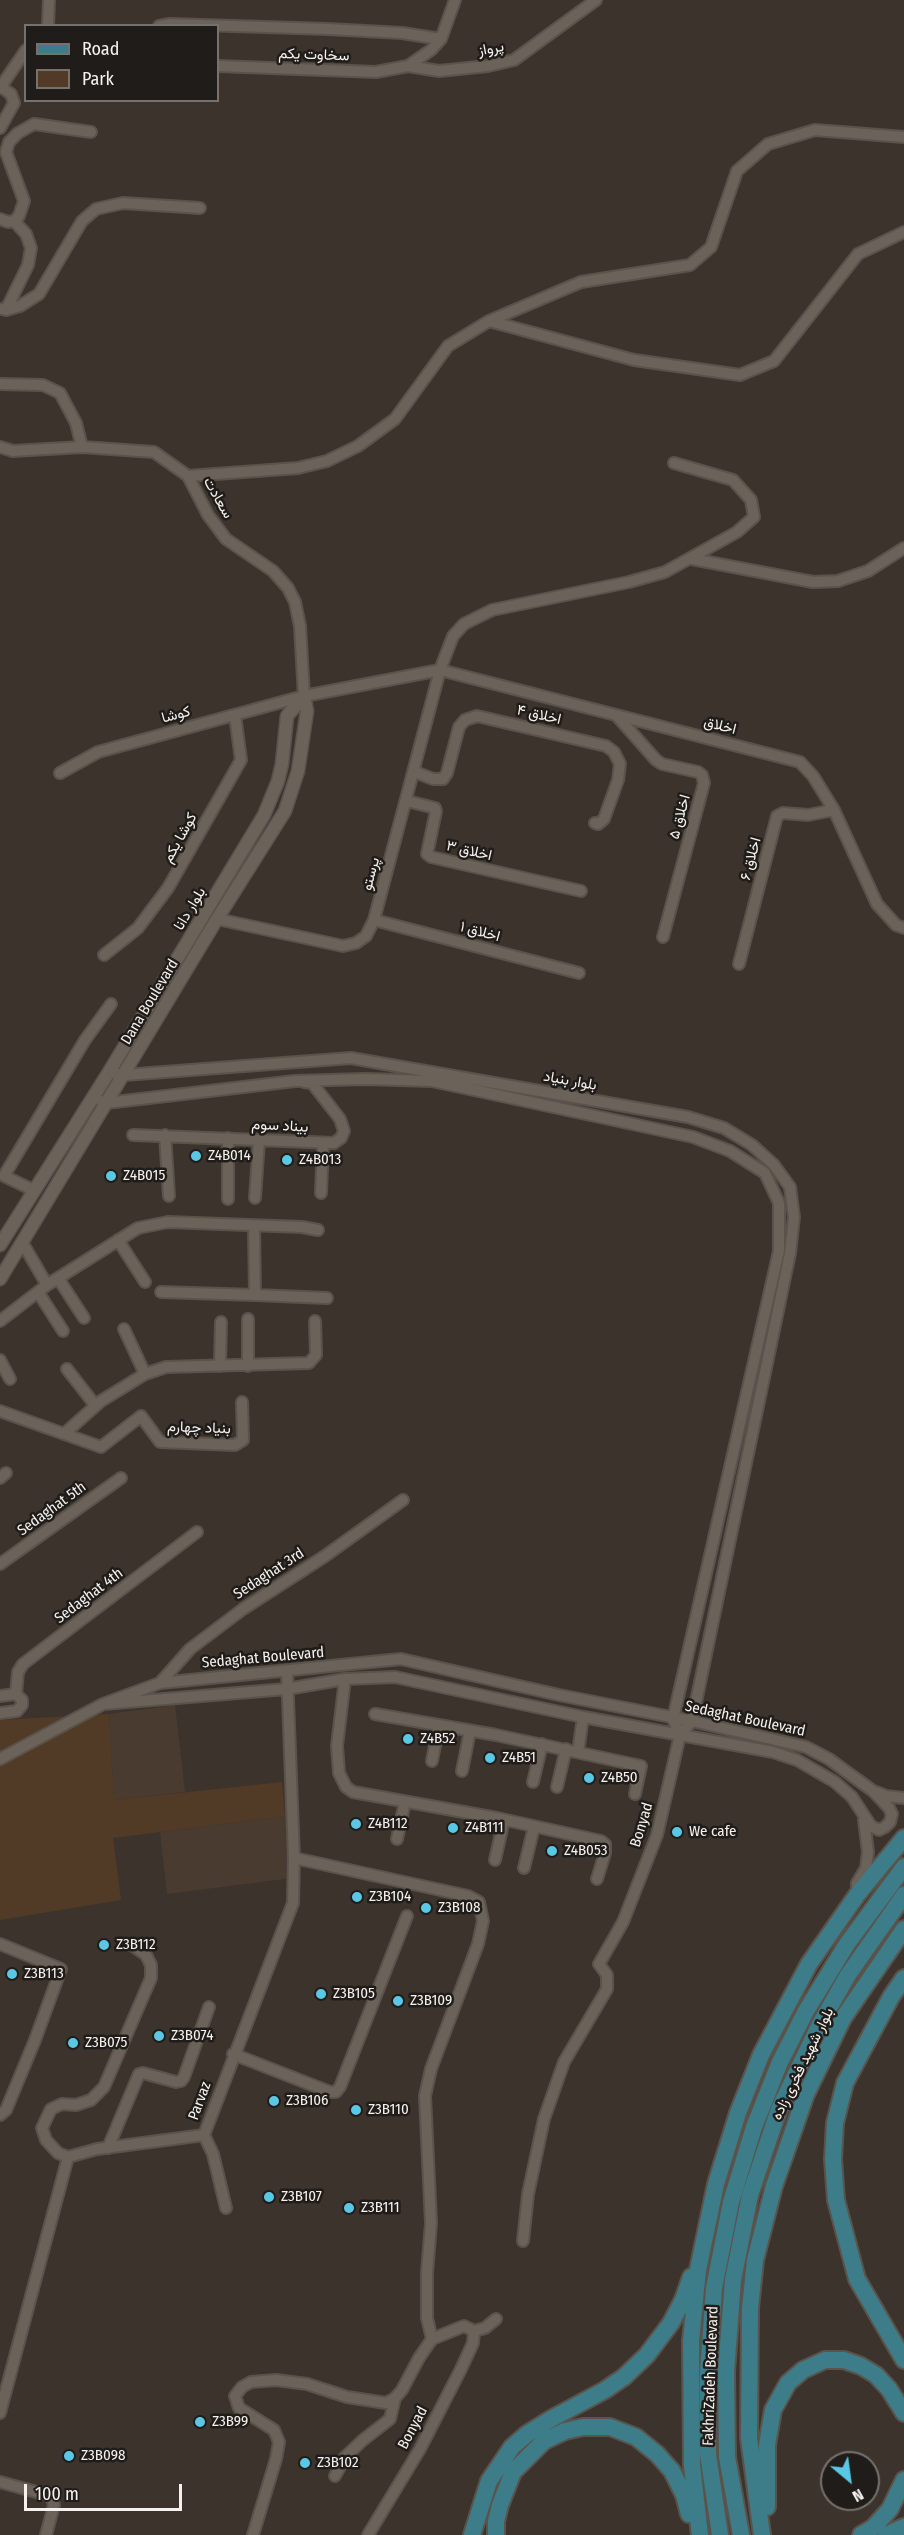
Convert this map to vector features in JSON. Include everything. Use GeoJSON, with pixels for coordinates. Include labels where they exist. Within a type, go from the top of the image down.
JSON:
{"type":"FeatureCollection","features":[{"type":"Feature","properties":{"kind":"main road"},"geometry":{"type":"LineString","coordinates":[[699,2530],[692,2465],[692,2352],[698,2270],[716,2184],[738,2113],[761,2055],[809,1964],[856,1895],[904,1838]]}},
{"type":"Feature","properties":{"kind":"main road","name":"FakhriZadeh Boulevard"},"geometry":{"type":"LineString","coordinates":[[720,2535],[708,2454],[708,2373],[714,2288],[732,2202],[759,2116],[780,2062],[806,2011],[847,1944],[904,1867]]}},
{"type":"Feature","properties":{"kind":"main road","name":"بلوار شهید فخری زاده"},"geometry":{"type":"LineString","coordinates":[[741,2535],[727,2457],[726,2372],[733,2280],[750,2195],[779,2109],[820,2024],[848,1975],[904,1895]]}},
{"type":"Feature","properties":{"kind":"main road"},"geometry":{"type":"LineString","coordinates":[[761,2532],[749,2438],[750,2320],[755,2260],[774,2186],[806,2094],[843,2018],[904,1929]]}},
{"type":"Feature","properties":{"kind":"main road"},"geometry":{"type":"LineString","coordinates":[[904,1978],[886,2006],[845,2083],[835,2123],[832,2159],[836,2200],[857,2279],[904,2360]]}},
{"type":"Feature","properties":{"kind":"main road"},"geometry":{"type":"LineString","coordinates":[[472,2535],[489,2481],[512,2447],[527,2434],[551,2419],[605,2390],[639,2363],[671,2323],[683,2300],[689,2279],[698,2270]]}},
{"type":"Feature","properties":{"kind":"main road"},"geometry":{"type":"LineString","coordinates":[[761,2532],[767,2510],[767,2445],[773,2410],[788,2383],[803,2370],[825,2360],[844,2360],[861,2366],[876,2375],[889,2389],[904,2413]]}},
{"type":"Feature","properties":{"kind":"main road"},"geometry":{"type":"LineString","coordinates":[[496,2535],[500,2505],[513,2472],[544,2441],[565,2431],[583,2427],[610,2427],[636,2437],[657,2454],[672,2471],[684,2494],[688,2512],[699,2530]]}},
{"type":"Feature","properties":{"kind":"main road"},"geometry":{"type":"LineString","coordinates":[[861,2535],[873,2528],[890,2509],[904,2480]]}},
{"type":"Feature","properties":{"kind":"main road"},"geometry":{"type":"LineString","coordinates":[[886,2535],[904,2527]]}},
{"type":"Feature","properties":{"kind":"street"},"geometry":{"type":"LineString","coordinates":[[48,24],[49,0]]}},
{"type":"Feature","properties":{"kind":"street"},"geometry":{"type":"LineString","coordinates":[[408,66],[431,50],[441,39],[455,0]]}},
{"type":"Feature","properties":{"kind":"street","name":"پرواز"},"geometry":{"type":"LineString","coordinates":[[408,66],[439,71],[488,66],[514,60],[596,0]]}},
{"type":"Feature","properties":{"kind":"street"},"geometry":{"type":"LineString","coordinates":[[219,26],[402,33],[441,39]]}},
{"type":"Feature","properties":{"kind":"street"},"geometry":{"type":"LineString","coordinates":[[0,128],[14,103],[11,94],[0,88],[24,53]]}},
{"type":"Feature","properties":{"kind":"street","name":"سخاوت یکم"},"geometry":{"type":"LineString","coordinates":[[219,66],[376,72],[408,66]]}},
{"type":"Feature","properties":{"kind":"street"},"geometry":{"type":"LineString","coordinates":[[0,219],[8,222],[14,221],[19,216],[24,201],[6,152],[9,142],[18,133],[34,124],[91,132]]}},
{"type":"Feature","properties":{"kind":"street"},"geometry":{"type":"LineString","coordinates":[[188,476],[298,468],[327,461],[358,446],[395,419],[448,346],[489,321],[581,282],[690,265],[711,247],[737,171],[768,144],[815,130],[904,137]]}},
{"type":"Feature","properties":{"kind":"street"},"geometry":{"type":"LineString","coordinates":[[3,310],[21,306],[39,294],[82,221],[96,209],[123,204],[200,208]]}},
{"type":"Feature","properties":{"kind":"street"},"geometry":{"type":"LineString","coordinates":[[3,310],[28,265],[30,248],[26,234],[14,221]]}},
{"type":"Feature","properties":{"kind":"street"},"geometry":{"type":"LineString","coordinates":[[489,321],[634,360],[740,375],[774,361],[858,254],[904,232]]}},
{"type":"Feature","properties":{"kind":"street"},"geometry":{"type":"LineString","coordinates":[[0,384],[43,385],[60,393],[76,423],[82,447]]}},
{"type":"Feature","properties":{"kind":"street","name":"سعادت"},"geometry":{"type":"LineString","coordinates":[[0,447],[13,451],[82,447],[154,452],[188,476],[208,515],[226,539],[273,571],[288,588],[295,602],[300,626],[304,696]]}},
{"type":"Feature","properties":{"kind":"street","name":"پرستو"},"geometry":{"type":"LineString","coordinates":[[217,919],[343,946],[356,943],[366,936],[374,920],[441,670],[453,636],[475,617],[492,610],[629,582],[665,572],[737,532],[754,517],[751,500],[733,480],[674,463]]}},
{"type":"Feature","properties":{"kind":"street"},"geometry":{"type":"LineString","coordinates":[[692,559],[813,582],[838,581],[868,571],[904,548]]}},
{"type":"Feature","properties":{"kind":"street"},"geometry":{"type":"LineString","coordinates":[[304,696],[441,670]]}},
{"type":"Feature","properties":{"kind":"street","name":"اخلاق"},"geometry":{"type":"LineString","coordinates":[[441,670],[800,762],[813,776],[834,810],[877,904],[896,925],[904,927]]}},
{"type":"Feature","properties":{"kind":"street","name":"کوشا"},"geometry":{"type":"LineString","coordinates":[[60,773],[99,752],[304,696]]}},
{"type":"Feature","properties":{"kind":"street","name":"Dana Boulevard"},"geometry":{"type":"LineString","coordinates":[[0,1279],[217,919],[285,811],[298,771],[307,711],[304,696]]}},
{"type":"Feature","properties":{"kind":"street","name":"بلوار دانا"},"geometry":{"type":"LineString","coordinates":[[0,1245],[109,1072],[264,815],[278,781],[282,764],[287,716],[304,696]]}},
{"type":"Feature","properties":{"kind":"street","name":"کوشا یکم"},"geometry":{"type":"LineString","coordinates":[[104,955],[138,928],[168,888],[241,760],[235,715]]}},
{"type":"Feature","properties":{"kind":"street","name":"اخلاق ۴"},"geometry":{"type":"LineString","coordinates":[[415,772],[433,779],[443,779],[447,773],[459,727],[465,720],[477,716],[606,746],[614,752],[620,764],[618,780],[604,819],[598,824],[594,823]]}},
{"type":"Feature","properties":{"kind":"street","name":"اخلاق ۵"},"geometry":{"type":"LineString","coordinates":[[617,716],[656,760],[662,764],[698,772],[702,775],[704,783],[663,936]]}},
{"type":"Feature","properties":{"kind":"street","name":"اخلاق ۳"},"geometry":{"type":"LineString","coordinates":[[406,801],[435,808],[427,854],[431,857],[581,891]]}},
{"type":"Feature","properties":{"kind":"street","name":"اخلاق ۶"},"geometry":{"type":"LineString","coordinates":[[739,964],[777,816],[783,813],[808,815],[834,810]]}},
{"type":"Feature","properties":{"kind":"street","name":"اخلاق ۱"},"geometry":{"type":"LineString","coordinates":[[374,920],[579,973]]}},
{"type":"Feature","properties":{"kind":"street"},"geometry":{"type":"LineString","coordinates":[[33,1190],[4,1176],[85,1040],[111,1004]]}},
{"type":"Feature","properties":{"kind":"street","name":"بلوار بنیاد"},"geometry":{"type":"LineString","coordinates":[[109,1072],[124,1075],[351,1058],[688,1117],[724,1128],[752,1145],[774,1165],[790,1187],[794,1217],[790,1253],[758,1396],[692,1720]]}},
{"type":"Feature","properties":{"kind":"street","name":"بلوار بنیاد"},"geometry":{"type":"LineString","coordinates":[[92,1098],[106,1103],[295,1081],[364,1079],[432,1081],[693,1137],[730,1151],[765,1173],[779,1203],[779,1251],[673,1719]]}},
{"type":"Feature","properties":{"kind":"street","name":"بیناد سوم"},"geometry":{"type":"LineString","coordinates":[[133,1135],[322,1143],[334,1143],[342,1138],[344,1131],[340,1119],[312,1083],[295,1081]]}},
{"type":"Feature","properties":{"kind":"street"},"geometry":{"type":"LineString","coordinates":[[165,1135],[169,1196]]}},
{"type":"Feature","properties":{"kind":"street"},"geometry":{"type":"LineString","coordinates":[[228,1138],[228,1199]]}},
{"type":"Feature","properties":{"kind":"street"},"geometry":{"type":"LineString","coordinates":[[255,1198],[259,1140]]}},
{"type":"Feature","properties":{"kind":"street"},"geometry":{"type":"LineString","coordinates":[[321,1192],[322,1143]]}},
{"type":"Feature","properties":{"kind":"street"},"geometry":{"type":"LineString","coordinates":[[0,1321],[42,1288],[138,1228],[168,1222],[302,1227],[318,1230]]}},
{"type":"Feature","properties":{"kind":"street"},"geometry":{"type":"LineString","coordinates":[[254,1227],[255,1295]]}},
{"type":"Feature","properties":{"kind":"street"},"geometry":{"type":"LineString","coordinates":[[118,1240],[145,1282]]}},
{"type":"Feature","properties":{"kind":"street"},"geometry":{"type":"LineString","coordinates":[[22,1242],[63,1331]]}},
{"type":"Feature","properties":{"kind":"street"},"geometry":{"type":"LineString","coordinates":[[58,1278],[84,1318]]}},
{"type":"Feature","properties":{"kind":"street"},"geometry":{"type":"LineString","coordinates":[[161,1292],[327,1298]]}},
{"type":"Feature","properties":{"kind":"street"},"geometry":{"type":"LineString","coordinates":[[248,1319],[248,1366]]}},
{"type":"Feature","properties":{"kind":"street"},"geometry":{"type":"LineString","coordinates":[[63,1434],[95,1405],[145,1374],[166,1367],[309,1363],[316,1355],[315,1321]]}},
{"type":"Feature","properties":{"kind":"street"},"geometry":{"type":"LineString","coordinates":[[220,1366],[221,1322]]}},
{"type":"Feature","properties":{"kind":"street"},"geometry":{"type":"LineString","coordinates":[[124,1329],[145,1374]]}},
{"type":"Feature","properties":{"kind":"street"},"geometry":{"type":"LineString","coordinates":[[0,1360],[10,1379]]}},
{"type":"Feature","properties":{"kind":"street"},"geometry":{"type":"LineString","coordinates":[[67,1369],[95,1405]]}},
{"type":"Feature","properties":{"kind":"street","name":"بنیاد چهارم"},"geometry":{"type":"LineString","coordinates":[[0,1411],[101,1447],[141,1416],[160,1442],[235,1445],[243,1440],[242,1402]]}},
{"type":"Feature","properties":{"kind":"street","name":"Sedaghat 5th"},"geometry":{"type":"LineString","coordinates":[[0,1564],[121,1478]]}},
{"type":"Feature","properties":{"kind":"street","name":"Sedaghat 3rd"},"geometry":{"type":"LineString","coordinates":[[160,1683],[190,1649],[243,1609],[325,1556],[403,1500]]}},
{"type":"Feature","properties":{"kind":"street","name":"Sedaghat 4th"},"geometry":{"type":"LineString","coordinates":[[16,1694],[18,1672],[24,1664],[197,1532]]}},
{"type":"Feature","properties":{"kind":"street","name":"Sedaghat Boulevard"},"geometry":{"type":"LineString","coordinates":[[0,1759],[103,1704],[160,1683],[402,1659],[806,1746],[829,1759],[873,1791],[892,1814],[890,1822],[879,1830],[871,1826],[852,1797],[835,1782],[797,1760],[773,1752],[583,1717],[396,1677],[345,1679],[287,1689],[103,1704]]}},
{"type":"Feature","properties":{"kind":"street","name":"Parvaz"},"geometry":{"type":"LineString","coordinates":[[69,2157],[108,2148],[204,2135],[233,2054],[293,1903],[294,1857],[287,1672]]}},
{"type":"Feature","properties":{"kind":"street"},"geometry":{"type":"LineString","coordinates":[[345,1679],[337,1746],[338,1764],[342,1780],[353,1792],[601,1841],[605,1844],[605,1853],[597,1879]]}},
{"type":"Feature","properties":{"kind":"street"},"geometry":{"type":"LineString","coordinates":[[0,1696],[16,1694],[22,1700],[17,1711],[0,1713]]}},
{"type":"Feature","properties":{"kind":"street"},"geometry":{"type":"LineString","coordinates":[[375,1714],[542,1744],[641,1766],[635,1794]]}},
{"type":"Feature","properties":{"kind":"street"},"geometry":{"type":"LineString","coordinates":[[578,1752],[583,1717]]}},
{"type":"Feature","properties":{"kind":"street"},"geometry":{"type":"LineString","coordinates":[[673,1719],[680,1735],[692,1720]]}},
{"type":"Feature","properties":{"kind":"street"},"geometry":{"type":"LineString","coordinates":[[432,1761],[440,1725]]}},
{"type":"Feature","properties":{"kind":"street"},"geometry":{"type":"LineString","coordinates":[[462,1771],[470,1731]]}},
{"type":"Feature","properties":{"kind":"street","name":"Bonyad"},"geometry":{"type":"LineString","coordinates":[[523,2241],[530,2183],[544,2119],[564,2062],[607,1989],[608,1975],[599,1964],[623,1922],[657,1835],[680,1735]]}},
{"type":"Feature","properties":{"kind":"street"},"geometry":{"type":"LineString","coordinates":[[533,1782],[542,1744]]}},
{"type":"Feature","properties":{"kind":"street"},"geometry":{"type":"LineString","coordinates":[[557,1787],[566,1749]]}},
{"type":"Feature","properties":{"kind":"street"},"geometry":{"type":"LineString","coordinates":[[873,1791],[886,1796],[904,1798]]}},
{"type":"Feature","properties":{"kind":"street"},"geometry":{"type":"LineString","coordinates":[[397,1839],[405,1802]]}},
{"type":"Feature","properties":{"kind":"street"},"geometry":{"type":"LineString","coordinates":[[856,1895],[857,1883],[866,1868],[868,1852],[868,1838],[862,1813]]}},
{"type":"Feature","properties":{"kind":"street"},"geometry":{"type":"LineString","coordinates":[[495,1860],[504,1820]]}},
{"type":"Feature","properties":{"kind":"street"},"geometry":{"type":"LineString","coordinates":[[524,1868],[534,1827]]}},
{"type":"Feature","properties":{"kind":"street"},"geometry":{"type":"LineString","coordinates":[[294,1857],[468,1896],[479,1902],[483,1921],[478,1944],[431,2069],[425,2096],[430,2223],[427,2318],[432,2339]]}},
{"type":"Feature","properties":{"kind":"street"},"geometry":{"type":"LineString","coordinates":[[233,2054],[330,2092],[336,2092],[407,1916]]}},
{"type":"Feature","properties":{"kind":"street"},"geometry":{"type":"LineString","coordinates":[[0,1944],[61,1970],[15,2090],[6,2110],[0,2115]]}},
{"type":"Feature","properties":{"kind":"street"},"geometry":{"type":"LineString","coordinates":[[0,2413],[69,2157],[58,2153],[46,2140],[42,2128],[51,2109],[62,2104],[76,2105],[91,2100],[104,2087],[151,1978],[151,1965],[146,1955],[132,1945]]}},
{"type":"Feature","properties":{"kind":"street"},"geometry":{"type":"LineString","coordinates":[[108,2148],[139,2074],[143,2073],[176,2082],[181,2081],[184,2077],[208,2007]]}},
{"type":"Feature","properties":{"kind":"street"},"geometry":{"type":"LineString","coordinates":[[204,2135],[213,2154],[226,2208]]}},
{"type":"Feature","properties":{"kind":"street"},"geometry":{"type":"LineString","coordinates":[[335,2476],[345,2457],[390,2419],[395,2398],[432,2339],[465,2326],[474,2331],[485,2328],[496,2319]]}},
{"type":"Feature","properties":{"kind":"street","name":"Bonyad"},"geometry":{"type":"LineString","coordinates":[[368,2535],[420,2449],[473,2343],[474,2331]]}},
{"type":"Feature","properties":{"kind":"street"},"geometry":{"type":"LineString","coordinates":[[253,2535],[279,2442],[274,2430],[239,2408],[235,2396],[242,2387],[250,2382],[276,2380],[307,2384],[357,2399],[386,2403],[395,2398]]}},
{"type":"Feature","properties":{"kind":"street"},"geometry":{"type":"LineString","coordinates":[[0,2482],[51,2496],[54,2505],[46,2535]]}},
{"type":"Feature","properties":{"kind":"shaded area"},"geometry":{"type":"Polygon","coordinates":[[[175,1705],[185,1792],[114,1800],[109,1714],[175,1705]]]}},
{"type":"Feature","properties":{"kind":"shaded area"},"geometry":{"type":"Polygon","coordinates":[[[285,1816],[292,1878],[167,1894],[160,1832],[285,1816]]]}},
{"type":"Feature","properties":{"kind":"green space"},"geometry":{"type":"Polygon","coordinates":[[[109,1714],[114,1800],[282,1782],[285,1816],[113,1838],[121,1900],[0,1920],[0,1720],[109,1714]]]}},
{"type":"Feature","properties":{"kind":"place","name":"Z4B014"},"geometry":{"type":"Point","coordinates":[196,1156]}},
{"type":"Feature","properties":{"kind":"place","name":"Z4B013"},"geometry":{"type":"Point","coordinates":[287,1160]}},
{"type":"Feature","properties":{"kind":"place","name":"Z4B015"},"geometry":{"type":"Point","coordinates":[111,1176]}},
{"type":"Feature","properties":{"kind":"place","name":"Z4B52"},"geometry":{"type":"Point","coordinates":[408,1739]}},
{"type":"Feature","properties":{"kind":"place","name":"Z4B51"},"geometry":{"type":"Point","coordinates":[490,1758]}},
{"type":"Feature","properties":{"kind":"place","name":"Z4B50"},"geometry":{"type":"Point","coordinates":[589,1778]}},
{"type":"Feature","properties":{"kind":"place","name":"Z4B112"},"geometry":{"type":"Point","coordinates":[356,1824]}},
{"type":"Feature","properties":{"kind":"place","name":"Z4B111"},"geometry":{"type":"Point","coordinates":[453,1828]}},
{"type":"Feature","properties":{"kind":"place","name":"We cafe"},"geometry":{"type":"Point","coordinates":[677,1832]}},
{"type":"Feature","properties":{"kind":"place","name":"Z4B053"},"geometry":{"type":"Point","coordinates":[552,1851]}},
{"type":"Feature","properties":{"kind":"place","name":"Z3B104"},"geometry":{"type":"Point","coordinates":[357,1897]}},
{"type":"Feature","properties":{"kind":"place","name":"Z3B108"},"geometry":{"type":"Point","coordinates":[426,1908]}},
{"type":"Feature","properties":{"kind":"place","name":"Z3B112"},"geometry":{"type":"Point","coordinates":[104,1945]}},
{"type":"Feature","properties":{"kind":"place","name":"Z3B113"},"geometry":{"type":"Point","coordinates":[12,1974]}},
{"type":"Feature","properties":{"kind":"place","name":"Z3B105"},"geometry":{"type":"Point","coordinates":[321,1994]}},
{"type":"Feature","properties":{"kind":"place","name":"Z3B109"},"geometry":{"type":"Point","coordinates":[398,2001]}},
{"type":"Feature","properties":{"kind":"place","name":"Z3B074"},"geometry":{"type":"Point","coordinates":[159,2036]}},
{"type":"Feature","properties":{"kind":"place","name":"Z3B075"},"geometry":{"type":"Point","coordinates":[73,2043]}},
{"type":"Feature","properties":{"kind":"place","name":"Z3B106"},"geometry":{"type":"Point","coordinates":[274,2101]}},
{"type":"Feature","properties":{"kind":"place","name":"Z3B110"},"geometry":{"type":"Point","coordinates":[356,2110]}},
{"type":"Feature","properties":{"kind":"place","name":"Z3B107"},"geometry":{"type":"Point","coordinates":[269,2197]}},
{"type":"Feature","properties":{"kind":"place","name":"Z3B111"},"geometry":{"type":"Point","coordinates":[349,2208]}},
{"type":"Feature","properties":{"kind":"place","name":"Z3B99"},"geometry":{"type":"Point","coordinates":[200,2422]}},
{"type":"Feature","properties":{"kind":"place","name":"Z3B098"},"geometry":{"type":"Point","coordinates":[69,2456]}},
{"type":"Feature","properties":{"kind":"place","name":"Z3B102"},"geometry":{"type":"Point","coordinates":[305,2463]}}]}
